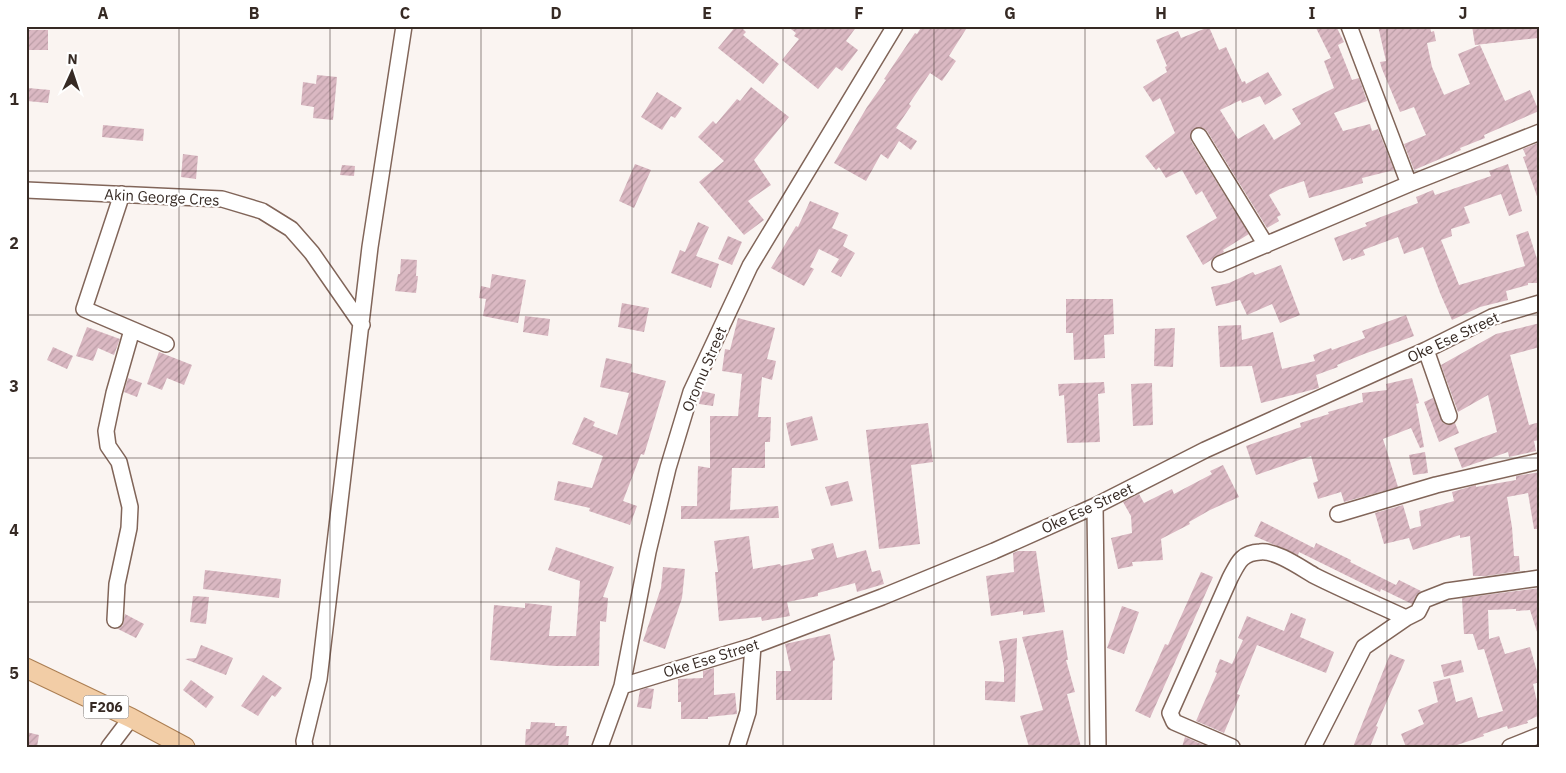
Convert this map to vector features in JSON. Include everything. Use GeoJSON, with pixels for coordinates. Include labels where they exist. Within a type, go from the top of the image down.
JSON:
{"type":"FeatureCollection","features":[{"type":"Feature","properties":{"kind":"main road","name":"F206"},"geometry":{"type":"LineString","coordinates":[[26,668],[131,718],[185,747]]}},
{"type":"Feature","properties":{"kind":"street"},"geometry":{"type":"LineString","coordinates":[[305,747],[304,741],[319,679],[370,247],[404,26]]}},
{"type":"Feature","properties":{"kind":"street","name":"Oromu Street"},"geometry":{"type":"LineString","coordinates":[[600,747],[622,686],[648,552],[668,468],[691,392],[750,266],[895,26]]}},
{"type":"Feature","properties":{"kind":"street"},"geometry":{"type":"LineString","coordinates":[[1349,26],[1409,184]]}},
{"type":"Feature","properties":{"kind":"street"},"geometry":{"type":"LineString","coordinates":[[1220,264],[1409,184],[1540,132]]}},
{"type":"Feature","properties":{"kind":"street"},"geometry":{"type":"LineString","coordinates":[[1199,136],[1266,245]]}},
{"type":"Feature","properties":{"kind":"street","name":"Akin George Cres"},"geometry":{"type":"LineString","coordinates":[[26,190],[222,200],[262,210],[291,229],[307,247],[362,325]]}},
{"type":"Feature","properties":{"kind":"street"},"geometry":{"type":"LineString","coordinates":[[122,194],[84,309],[166,344]]}},
{"type":"Feature","properties":{"kind":"street","name":"Oke Ese Street"},"geometry":{"type":"LineString","coordinates":[[622,686],[753,646],[882,597],[994,551],[1095,506],[1205,450],[1426,350],[1492,317],[1540,303]]}},
{"type":"Feature","properties":{"kind":"street"},"geometry":{"type":"LineString","coordinates":[[115,620],[117,584],[129,528],[130,507],[118,462],[108,446],[106,431],[114,393],[132,330]]}},
{"type":"Feature","properties":{"kind":"street"},"geometry":{"type":"LineString","coordinates":[[1426,350],[1450,416]]}},
{"type":"Feature","properties":{"kind":"street"},"geometry":{"type":"LineString","coordinates":[[1338,514],[1436,484],[1540,461]]}},
{"type":"Feature","properties":{"kind":"street"},"geometry":{"type":"LineString","coordinates":[[1095,506],[1098,747]]}},
{"type":"Feature","properties":{"kind":"street"},"geometry":{"type":"LineString","coordinates":[[1232,747],[1174,722],[1170,714],[1241,557],[1262,551],[1272,553],[1406,618]]}},
{"type":"Feature","properties":{"kind":"street"},"geometry":{"type":"LineString","coordinates":[[1313,747],[1364,647],[1418,612],[1424,600],[1447,591],[1540,578]]}},
{"type":"Feature","properties":{"kind":"street"},"geometry":{"type":"LineString","coordinates":[[737,747],[748,712],[753,646]]}},
{"type":"Feature","properties":{"kind":"street"},"geometry":{"type":"LineString","coordinates":[[109,747],[131,718]]}},
{"type":"Feature","properties":{"kind":"street"},"geometry":{"type":"LineString","coordinates":[[1510,747],[1540,735]]}},
{"type":"Feature","properties":{"kind":"building"},"geometry":{"type":"Polygon","coordinates":[[[736,26],[740,26],[746,32],[743,35],[779,64],[763,84],[718,48],[736,26]]]}},
{"type":"Feature","properties":{"kind":"building"},"geometry":{"type":"Polygon","coordinates":[[[787,26],[857,26],[846,41],[858,50],[842,71],[836,67],[818,89],[782,60],[799,39],[794,36],[796,33],[787,26]]]}},
{"type":"Feature","properties":{"kind":"building"},"geometry":{"type":"Polygon","coordinates":[[[922,26],[968,26],[949,56],[956,61],[942,81],[930,73],[909,104],[911,106],[896,128],[917,141],[911,150],[899,141],[888,159],[881,154],[866,181],[834,163],[867,107],[886,80],[884,79],[915,33],[917,34],[922,26]]]}},
{"type":"Feature","properties":{"kind":"building"},"geometry":{"type":"Polygon","coordinates":[[[1315,26],[1336,26],[1344,42],[1338,45],[1352,80],[1359,78],[1367,101],[1334,113],[1343,131],[1370,124],[1372,131],[1378,129],[1394,170],[1362,178],[1363,183],[1309,198],[1304,181],[1280,189],[1269,195],[1281,215],[1277,217],[1279,221],[1267,228],[1207,131],[1203,128],[1195,128],[1191,132],[1191,141],[1249,234],[1203,265],[1186,236],[1217,218],[1202,191],[1196,195],[1182,170],[1166,178],[1159,167],[1156,170],[1145,156],[1175,133],[1160,98],[1153,102],[1143,87],[1167,72],[1165,67],[1167,66],[1156,40],[1178,31],[1181,38],[1209,27],[1219,50],[1226,47],[1242,82],[1245,81],[1246,84],[1268,72],[1282,95],[1265,105],[1260,96],[1242,103],[1241,100],[1220,110],[1238,139],[1264,124],[1274,140],[1301,124],[1292,109],[1334,88],[1324,61],[1331,58],[1315,26]]]}},
{"type":"Feature","properties":{"kind":"building"},"geometry":{"type":"Polygon","coordinates":[[[1378,26],[1430,26],[1431,32],[1434,31],[1436,41],[1427,43],[1432,67],[1444,95],[1470,84],[1458,54],[1480,45],[1505,101],[1530,90],[1539,111],[1484,135],[1485,138],[1460,148],[1461,150],[1414,170],[1404,144],[1426,135],[1414,107],[1400,112],[1380,62],[1386,61],[1378,26]]]}},
{"type":"Feature","properties":{"kind":"building"},"geometry":{"type":"Polygon","coordinates":[[[1472,26],[1537,26],[1538,38],[1475,45],[1472,26]]]}},
{"type":"Feature","properties":{"kind":"building"},"geometry":{"type":"Polygon","coordinates":[[[26,30],[48,30],[48,50],[26,50],[26,30]]]}},
{"type":"Feature","properties":{"kind":"building"},"geometry":{"type":"Polygon","coordinates":[[[317,75],[337,77],[333,120],[313,118],[314,107],[301,105],[303,82],[316,84],[317,75]]]}},
{"type":"Feature","properties":{"kind":"building"},"geometry":{"type":"Polygon","coordinates":[[[751,87],[789,117],[754,160],[771,185],[748,201],[764,220],[744,235],[699,182],[724,161],[698,137],[713,121],[716,124],[737,99],[740,101],[751,87]]]}},
{"type":"Feature","properties":{"kind":"building"},"geometry":{"type":"Polygon","coordinates":[[[28,88],[50,90],[48,103],[27,101],[28,88]]]}},
{"type":"Feature","properties":{"kind":"building"},"geometry":{"type":"Polygon","coordinates":[[[657,92],[682,108],[675,118],[671,116],[662,130],[641,117],[657,92]]]}},
{"type":"Feature","properties":{"kind":"building"},"geometry":{"type":"Polygon","coordinates":[[[103,125],[144,129],[143,141],[102,137],[103,125]]]}},
{"type":"Feature","properties":{"kind":"building"},"geometry":{"type":"Polygon","coordinates":[[[1540,142],[1540,199],[1538,199],[1523,157],[1526,156],[1523,149],[1540,142]]]}},
{"type":"Feature","properties":{"kind":"building"},"geometry":{"type":"Polygon","coordinates":[[[183,154],[198,156],[196,179],[181,177],[183,154]]]}},
{"type":"Feature","properties":{"kind":"building"},"geometry":{"type":"Polygon","coordinates":[[[635,164],[651,170],[634,208],[619,201],[635,164]]]}},
{"type":"Feature","properties":{"kind":"building"},"geometry":{"type":"Polygon","coordinates":[[[1508,164],[1522,211],[1509,216],[1501,194],[1464,207],[1470,223],[1451,229],[1452,236],[1441,240],[1459,285],[1525,266],[1516,235],[1528,231],[1540,268],[1540,283],[1528,283],[1528,285],[1506,291],[1508,300],[1480,307],[1452,320],[1423,247],[1404,254],[1398,237],[1363,250],[1365,255],[1343,261],[1334,238],[1367,226],[1365,223],[1418,203],[1416,197],[1433,190],[1435,195],[1491,176],[1489,171],[1508,164]]]}},
{"type":"Feature","properties":{"kind":"building"},"geometry":{"type":"Polygon","coordinates":[[[342,165],[355,166],[354,176],[340,175],[342,165]]]}},
{"type":"Feature","properties":{"kind":"building"},"geometry":{"type":"Polygon","coordinates":[[[810,201],[839,213],[832,228],[848,235],[843,246],[855,253],[841,277],[831,272],[839,259],[819,249],[810,267],[814,269],[804,286],[771,268],[796,226],[798,227],[810,201]]]}},
{"type":"Feature","properties":{"kind":"building"},"geometry":{"type":"Polygon","coordinates":[[[698,222],[709,227],[696,256],[719,264],[711,288],[671,273],[680,250],[685,252],[698,222]]]}},
{"type":"Feature","properties":{"kind":"building"},"geometry":{"type":"Polygon","coordinates":[[[728,236],[742,242],[732,265],[718,259],[728,236]]]}},
{"type":"Feature","properties":{"kind":"building"},"geometry":{"type":"Polygon","coordinates":[[[401,259],[417,260],[416,293],[395,291],[398,274],[400,274],[401,259]]]}},
{"type":"Feature","properties":{"kind":"building"},"geometry":{"type":"Polygon","coordinates":[[[1281,265],[1300,315],[1280,323],[1272,304],[1247,315],[1240,300],[1216,306],[1211,287],[1229,283],[1253,272],[1255,275],[1281,265]]]}},
{"type":"Feature","properties":{"kind":"building"},"geometry":{"type":"Polygon","coordinates":[[[492,274],[526,280],[518,323],[483,316],[486,299],[479,298],[481,286],[490,288],[492,274]]]}},
{"type":"Feature","properties":{"kind":"building"},"geometry":{"type":"Polygon","coordinates":[[[1066,299],[1113,299],[1114,334],[1104,335],[1105,358],[1074,360],[1073,333],[1066,333],[1066,299]]]}},
{"type":"Feature","properties":{"kind":"building"},"geometry":{"type":"Polygon","coordinates":[[[622,303],[649,308],[644,332],[618,327],[622,303]]]}},
{"type":"Feature","properties":{"kind":"building"},"geometry":{"type":"Polygon","coordinates":[[[1406,315],[1414,336],[1364,354],[1316,375],[1319,388],[1261,403],[1252,366],[1220,367],[1218,326],[1241,325],[1242,340],[1273,332],[1282,369],[1315,361],[1313,355],[1365,338],[1362,331],[1406,315]]]}},
{"type":"Feature","properties":{"kind":"building"},"geometry":{"type":"Polygon","coordinates":[[[525,316],[550,319],[548,336],[523,332],[525,316]]]}},
{"type":"Feature","properties":{"kind":"building"},"geometry":{"type":"Polygon","coordinates":[[[738,318],[775,328],[767,359],[776,361],[772,380],[762,377],[758,417],[771,417],[770,442],[765,442],[765,468],[732,468],[730,510],[778,506],[779,518],[681,519],[681,506],[697,506],[698,466],[710,468],[710,416],[738,416],[742,374],[722,371],[725,349],[730,350],[738,318]]]}},
{"type":"Feature","properties":{"kind":"building"},"geometry":{"type":"Polygon","coordinates":[[[1540,323],[1540,347],[1510,355],[1529,425],[1540,422],[1540,440],[1534,441],[1536,451],[1509,457],[1508,452],[1462,468],[1454,448],[1497,432],[1488,395],[1458,412],[1441,365],[1496,334],[1540,323]]]}},
{"type":"Feature","properties":{"kind":"building"},"geometry":{"type":"Polygon","coordinates":[[[87,327],[120,339],[114,355],[98,348],[93,361],[76,356],[87,327]]]}},
{"type":"Feature","properties":{"kind":"building"},"geometry":{"type":"Polygon","coordinates":[[[1175,328],[1173,367],[1154,366],[1155,329],[1175,328]]]}},
{"type":"Feature","properties":{"kind":"building"},"geometry":{"type":"Polygon","coordinates":[[[53,347],[73,356],[67,369],[47,360],[53,347]]]}},
{"type":"Feature","properties":{"kind":"building"},"geometry":{"type":"Polygon","coordinates":[[[159,352],[192,365],[184,385],[167,378],[162,390],[147,384],[159,352]]]}},
{"type":"Feature","properties":{"kind":"building"},"geometry":{"type":"Polygon","coordinates":[[[606,358],[632,364],[631,372],[666,381],[644,455],[641,454],[623,501],[637,506],[630,525],[589,511],[590,508],[554,500],[558,481],[592,488],[603,456],[572,444],[584,417],[595,422],[593,426],[617,435],[629,393],[600,387],[606,358]]]}},
{"type":"Feature","properties":{"kind":"building"},"geometry":{"type":"Polygon","coordinates":[[[128,378],[142,383],[137,397],[124,392],[128,378]]]}},
{"type":"Feature","properties":{"kind":"building"},"geometry":{"type":"Polygon","coordinates":[[[1412,378],[1419,403],[1416,404],[1424,447],[1420,448],[1411,428],[1383,439],[1398,487],[1344,502],[1341,492],[1318,499],[1313,483],[1318,481],[1311,456],[1256,475],[1246,446],[1301,427],[1300,423],[1329,414],[1328,412],[1363,402],[1362,393],[1387,390],[1386,384],[1412,378]]]}},
{"type":"Feature","properties":{"kind":"building"},"geometry":{"type":"Polygon","coordinates":[[[1104,382],[1105,393],[1098,394],[1100,442],[1067,443],[1064,395],[1059,396],[1058,384],[1104,382]]]}},
{"type":"Feature","properties":{"kind":"building"},"geometry":{"type":"Polygon","coordinates":[[[1152,383],[1153,425],[1133,426],[1131,384],[1152,383]]]}},
{"type":"Feature","properties":{"kind":"building"},"geometry":{"type":"Polygon","coordinates":[[[702,391],[715,394],[713,406],[699,404],[702,391]]]}},
{"type":"Feature","properties":{"kind":"building"},"geometry":{"type":"Polygon","coordinates":[[[1433,398],[1443,423],[1448,425],[1455,423],[1459,433],[1439,442],[1424,402],[1433,398]]]}},
{"type":"Feature","properties":{"kind":"building"},"geometry":{"type":"Polygon","coordinates":[[[812,416],[818,440],[791,446],[786,423],[812,416]]]}},
{"type":"Feature","properties":{"kind":"building"},"geometry":{"type":"Polygon","coordinates":[[[928,423],[933,462],[911,465],[920,544],[879,549],[866,430],[928,423]]]}},
{"type":"Feature","properties":{"kind":"building"},"geometry":{"type":"Polygon","coordinates":[[[1425,452],[1428,473],[1413,475],[1409,455],[1425,452]]]}},
{"type":"Feature","properties":{"kind":"building"},"geometry":{"type":"Polygon","coordinates":[[[1223,465],[1239,497],[1210,510],[1189,522],[1190,524],[1161,539],[1163,560],[1132,562],[1133,566],[1118,569],[1111,538],[1132,533],[1131,516],[1123,502],[1139,494],[1144,503],[1172,489],[1174,494],[1212,474],[1210,471],[1223,465]]]}},
{"type":"Feature","properties":{"kind":"building"},"geometry":{"type":"Polygon","coordinates":[[[1540,472],[1540,529],[1534,529],[1528,493],[1507,497],[1514,556],[1519,556],[1520,571],[1473,576],[1470,536],[1460,538],[1460,535],[1413,550],[1409,538],[1384,544],[1375,513],[1403,505],[1410,529],[1421,526],[1419,511],[1454,501],[1452,492],[1476,485],[1476,487],[1516,480],[1516,476],[1540,472]]]}},
{"type":"Feature","properties":{"kind":"building"},"geometry":{"type":"Polygon","coordinates":[[[848,481],[853,501],[831,506],[825,487],[848,481]]]}},
{"type":"Feature","properties":{"kind":"building"},"geometry":{"type":"Polygon","coordinates":[[[1261,521],[1314,548],[1316,543],[1396,585],[1399,580],[1421,591],[1412,604],[1381,589],[1380,592],[1299,552],[1298,555],[1254,536],[1261,521]]]}},
{"type":"Feature","properties":{"kind":"building"},"geometry":{"type":"Polygon","coordinates":[[[749,536],[753,569],[780,564],[781,566],[814,559],[811,549],[833,543],[837,558],[866,550],[872,572],[880,570],[884,584],[857,592],[855,583],[818,593],[818,596],[787,602],[790,616],[762,621],[761,617],[719,621],[715,572],[718,572],[714,541],[749,536]]]}},
{"type":"Feature","properties":{"kind":"building"},"geometry":{"type":"Polygon","coordinates":[[[556,547],[614,567],[603,597],[608,598],[606,622],[600,621],[599,666],[555,666],[490,660],[494,605],[525,608],[525,603],[552,606],[549,636],[576,636],[580,581],[548,570],[556,547]]]}},
{"type":"Feature","properties":{"kind":"building"},"geometry":{"type":"Polygon","coordinates":[[[1018,551],[1036,551],[1045,612],[1023,615],[1023,611],[991,616],[986,576],[1014,572],[1013,553],[1018,551]]]}},
{"type":"Feature","properties":{"kind":"building"},"geometry":{"type":"Polygon","coordinates":[[[663,567],[685,569],[682,598],[665,649],[643,641],[661,588],[663,567]]]}},
{"type":"Feature","properties":{"kind":"building"},"geometry":{"type":"Polygon","coordinates":[[[205,570],[281,579],[279,598],[203,589],[205,570]]]}},
{"type":"Feature","properties":{"kind":"building"},"geometry":{"type":"Polygon","coordinates":[[[1201,572],[1213,577],[1150,718],[1135,711],[1165,644],[1168,645],[1201,572]]]}},
{"type":"Feature","properties":{"kind":"building"},"geometry":{"type":"Polygon","coordinates":[[[1540,588],[1540,634],[1538,635],[1530,610],[1488,610],[1489,639],[1499,636],[1505,654],[1530,647],[1540,682],[1533,684],[1540,715],[1527,721],[1528,723],[1508,729],[1507,726],[1451,747],[1406,747],[1401,734],[1424,724],[1418,710],[1438,702],[1433,682],[1450,678],[1456,702],[1472,697],[1478,718],[1503,711],[1484,649],[1478,650],[1473,634],[1464,634],[1462,598],[1540,588]]]}},
{"type":"Feature","properties":{"kind":"building"},"geometry":{"type":"Polygon","coordinates":[[[193,596],[209,597],[206,624],[190,622],[193,596]]]}},
{"type":"Feature","properties":{"kind":"building"},"geometry":{"type":"Polygon","coordinates":[[[1122,606],[1139,612],[1124,654],[1107,648],[1122,606]]]}},
{"type":"Feature","properties":{"kind":"building"},"geometry":{"type":"Polygon","coordinates":[[[1291,613],[1306,619],[1300,637],[1334,652],[1326,673],[1257,645],[1237,694],[1240,695],[1224,733],[1196,721],[1217,673],[1215,672],[1220,659],[1232,664],[1243,640],[1238,638],[1247,616],[1284,631],[1291,613]]]}},
{"type":"Feature","properties":{"kind":"building"},"geometry":{"type":"Polygon","coordinates":[[[125,614],[144,624],[136,638],[118,629],[123,625],[125,614]]]}},
{"type":"Feature","properties":{"kind":"building"},"geometry":{"type":"Polygon","coordinates":[[[1063,630],[1068,660],[1066,660],[1075,692],[1067,694],[1081,747],[1029,747],[1020,716],[1043,710],[1022,637],[1063,630]]]}},
{"type":"Feature","properties":{"kind":"building"},"geometry":{"type":"Polygon","coordinates":[[[830,634],[835,660],[833,661],[832,700],[776,700],[776,671],[791,671],[785,644],[830,634]]]}},
{"type":"Feature","properties":{"kind":"building"},"geometry":{"type":"Polygon","coordinates":[[[1017,638],[1015,702],[985,700],[985,681],[1004,682],[1004,668],[999,641],[1017,638]]]}},
{"type":"Feature","properties":{"kind":"building"},"geometry":{"type":"Polygon","coordinates":[[[201,645],[233,658],[226,675],[185,659],[196,658],[201,645]]]}},
{"type":"Feature","properties":{"kind":"building"},"geometry":{"type":"Polygon","coordinates":[[[1390,654],[1405,660],[1376,726],[1378,727],[1370,747],[1353,747],[1390,654]]]}},
{"type":"Feature","properties":{"kind":"building"},"geometry":{"type":"Polygon","coordinates":[[[1461,660],[1464,672],[1444,677],[1441,665],[1461,660]]]}},
{"type":"Feature","properties":{"kind":"building"},"geometry":{"type":"Polygon","coordinates":[[[714,668],[714,695],[735,693],[737,714],[708,717],[708,719],[681,719],[681,702],[678,702],[678,679],[703,678],[703,671],[714,668]]]}},
{"type":"Feature","properties":{"kind":"building"},"geometry":{"type":"Polygon","coordinates":[[[263,675],[282,688],[275,697],[272,695],[258,716],[241,706],[263,675]]]}},
{"type":"Feature","properties":{"kind":"building"},"geometry":{"type":"Polygon","coordinates":[[[191,680],[214,697],[206,708],[183,690],[191,680]]]}},
{"type":"Feature","properties":{"kind":"building"},"geometry":{"type":"Polygon","coordinates":[[[654,689],[651,709],[637,707],[640,690],[654,689]]]}},
{"type":"Feature","properties":{"kind":"building"},"geometry":{"type":"Polygon","coordinates":[[[531,722],[555,723],[555,726],[567,726],[566,736],[569,736],[568,747],[525,747],[526,729],[530,729],[531,722]]]}},
{"type":"Feature","properties":{"kind":"building"},"geometry":{"type":"Polygon","coordinates":[[[26,732],[39,735],[37,747],[26,745],[26,732]]]}},
{"type":"Feature","properties":{"kind":"building"},"geometry":{"type":"Polygon","coordinates":[[[1185,737],[1208,747],[1182,747],[1185,737]]]}}]}
